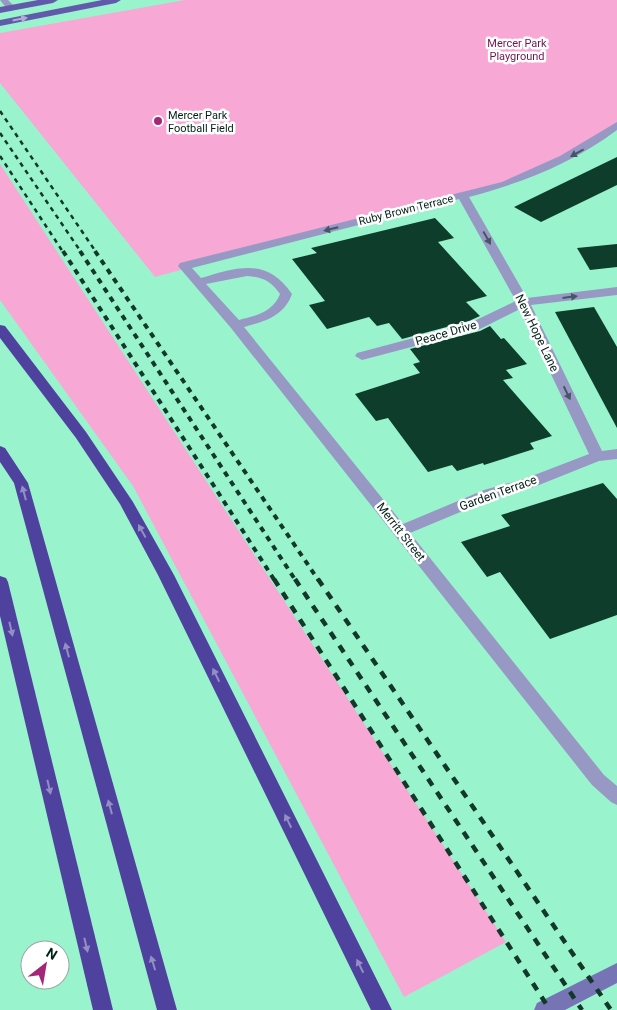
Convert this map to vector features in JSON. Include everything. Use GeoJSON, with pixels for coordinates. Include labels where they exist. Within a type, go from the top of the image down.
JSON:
{"type":"FeatureCollection","features":[{"type":"Feature","properties":{"kind":"highway"},"geometry":{"type":"LineString","coordinates":[[0,329],[81,435],[135,518],[166,575],[382,1010]]}},
{"type":"Feature","properties":{"kind":"highway"},"geometry":{"type":"LineString","coordinates":[[0,451],[21,483],[167,1010]]}},
{"type":"Feature","properties":{"kind":"highway"},"geometry":{"type":"LineString","coordinates":[[0,582],[103,1010]]}},
{"type":"Feature","properties":{"kind":"main road"},"geometry":{"type":"LineString","coordinates":[[0,10],[53,0]]}},
{"type":"Feature","properties":{"kind":"main road"},"geometry":{"type":"LineString","coordinates":[[0,23],[116,0]]}},
{"type":"Feature","properties":{"kind":"main road"},"geometry":{"type":"LineString","coordinates":[[544,1010],[617,973]]}},
{"type":"Feature","properties":{"kind":"street"},"geometry":{"type":"LineString","coordinates":[[3,0],[10,8]]}},
{"type":"Feature","properties":{"kind":"street","name":"Ruby Brown Terrace"},"geometry":{"type":"LineString","coordinates":[[184,266],[506,184],[555,164],[594,143],[617,125]]}},
{"type":"Feature","properties":{"kind":"street","name":"New Hope Lane"},"geometry":{"type":"LineString","coordinates":[[463,196],[523,302],[597,456]]}},
{"type":"Feature","properties":{"kind":"street","name":"Merritt Street"},"geometry":{"type":"LineString","coordinates":[[184,266],[236,325],[598,780],[617,797]]}},
{"type":"Feature","properties":{"kind":"street"},"geometry":{"type":"LineString","coordinates":[[199,282],[237,272],[254,272],[270,276],[281,284],[286,294],[284,304],[274,313],[236,325]]}},
{"type":"Feature","properties":{"kind":"street","name":"Peace Drive"},"geometry":{"type":"LineString","coordinates":[[362,356],[475,326],[523,302],[617,291]]}},
{"type":"Feature","properties":{"kind":"street"},"geometry":{"type":"LineString","coordinates":[[597,456],[617,454]]}},
{"type":"Feature","properties":{"kind":"street","name":"Garden Terrace"},"geometry":{"type":"LineString","coordinates":[[400,530],[489,494],[529,483],[597,456]]}},
{"type":"Feature","properties":{"kind":"green space","name":"Mercer Park Playground"},"geometry":{"type":"Polygon","coordinates":[[[185,0],[617,0],[617,123],[540,172],[155,277],[0,83],[0,33],[185,0]]]}},
{"type":"Feature","properties":{"kind":"green space"},"geometry":{"type":"Polygon","coordinates":[[[0,164],[506,942],[404,997],[133,486],[0,300],[0,164]]]}},
{"type":"Feature","properties":{"kind":"building"},"geometry":{"type":"Polygon","coordinates":[[[617,157],[617,185],[541,222],[514,207],[617,157]]]}},
{"type":"Feature","properties":{"kind":"building"},"geometry":{"type":"Polygon","coordinates":[[[435,218],[454,238],[438,242],[487,296],[466,302],[480,316],[469,321],[402,339],[389,323],[377,326],[369,317],[327,329],[309,305],[325,301],[292,259],[317,253],[311,248],[435,218]]]}},
{"type":"Feature","properties":{"kind":"building"},"geometry":{"type":"Polygon","coordinates":[[[617,244],[617,267],[590,270],[577,248],[617,244]]]}},
{"type":"Feature","properties":{"kind":"building"},"geometry":{"type":"Polygon","coordinates":[[[594,307],[617,347],[617,428],[555,312],[594,307]]]}},
{"type":"Feature","properties":{"kind":"building"},"geometry":{"type":"Polygon","coordinates":[[[490,326],[501,339],[504,338],[527,364],[506,370],[513,378],[503,380],[552,436],[530,443],[534,449],[484,465],[483,463],[457,471],[452,465],[428,472],[388,418],[376,421],[355,394],[420,373],[413,364],[420,362],[410,349],[480,331],[490,326]]]}},
{"type":"Feature","properties":{"kind":"building"},"geometry":{"type":"Polygon","coordinates":[[[603,483],[617,499],[617,615],[550,639],[500,572],[487,577],[461,542],[510,526],[501,515],[603,483]]]}},
{"type":"Feature","properties":{"kind":"railway"},"geometry":{"type":"LineString","coordinates":[[0,111],[96,252]]}},
{"type":"Feature","properties":{"kind":"railway"},"geometry":{"type":"LineString","coordinates":[[0,133],[81,252]]}},
{"type":"Feature","properties":{"kind":"railway"},"geometry":{"type":"LineString","coordinates":[[0,156],[63,252]]}},
{"type":"Feature","properties":{"kind":"railway"},"geometry":{"type":"LineString","coordinates":[[63,251],[275,581]]}},
{"type":"Feature","properties":{"kind":"railway"},"geometry":{"type":"LineString","coordinates":[[80,251],[296,581]]}},
{"type":"Feature","properties":{"kind":"railway"},"geometry":{"type":"LineString","coordinates":[[95,251],[319,581]]}},
{"type":"Feature","properties":{"kind":"railway"},"geometry":{"type":"LineString","coordinates":[[274,579],[550,1010]]}},
{"type":"Feature","properties":{"kind":"railway"},"geometry":{"type":"LineString","coordinates":[[295,579],[582,1010]]}},
{"type":"Feature","properties":{"kind":"railway"},"geometry":{"type":"LineString","coordinates":[[318,579],[611,1010]]}},
{"type":"Feature","properties":{"kind":"place","name":"Mercer Park Football Field"},"geometry":{"type":"Point","coordinates":[158,121]}}]}
